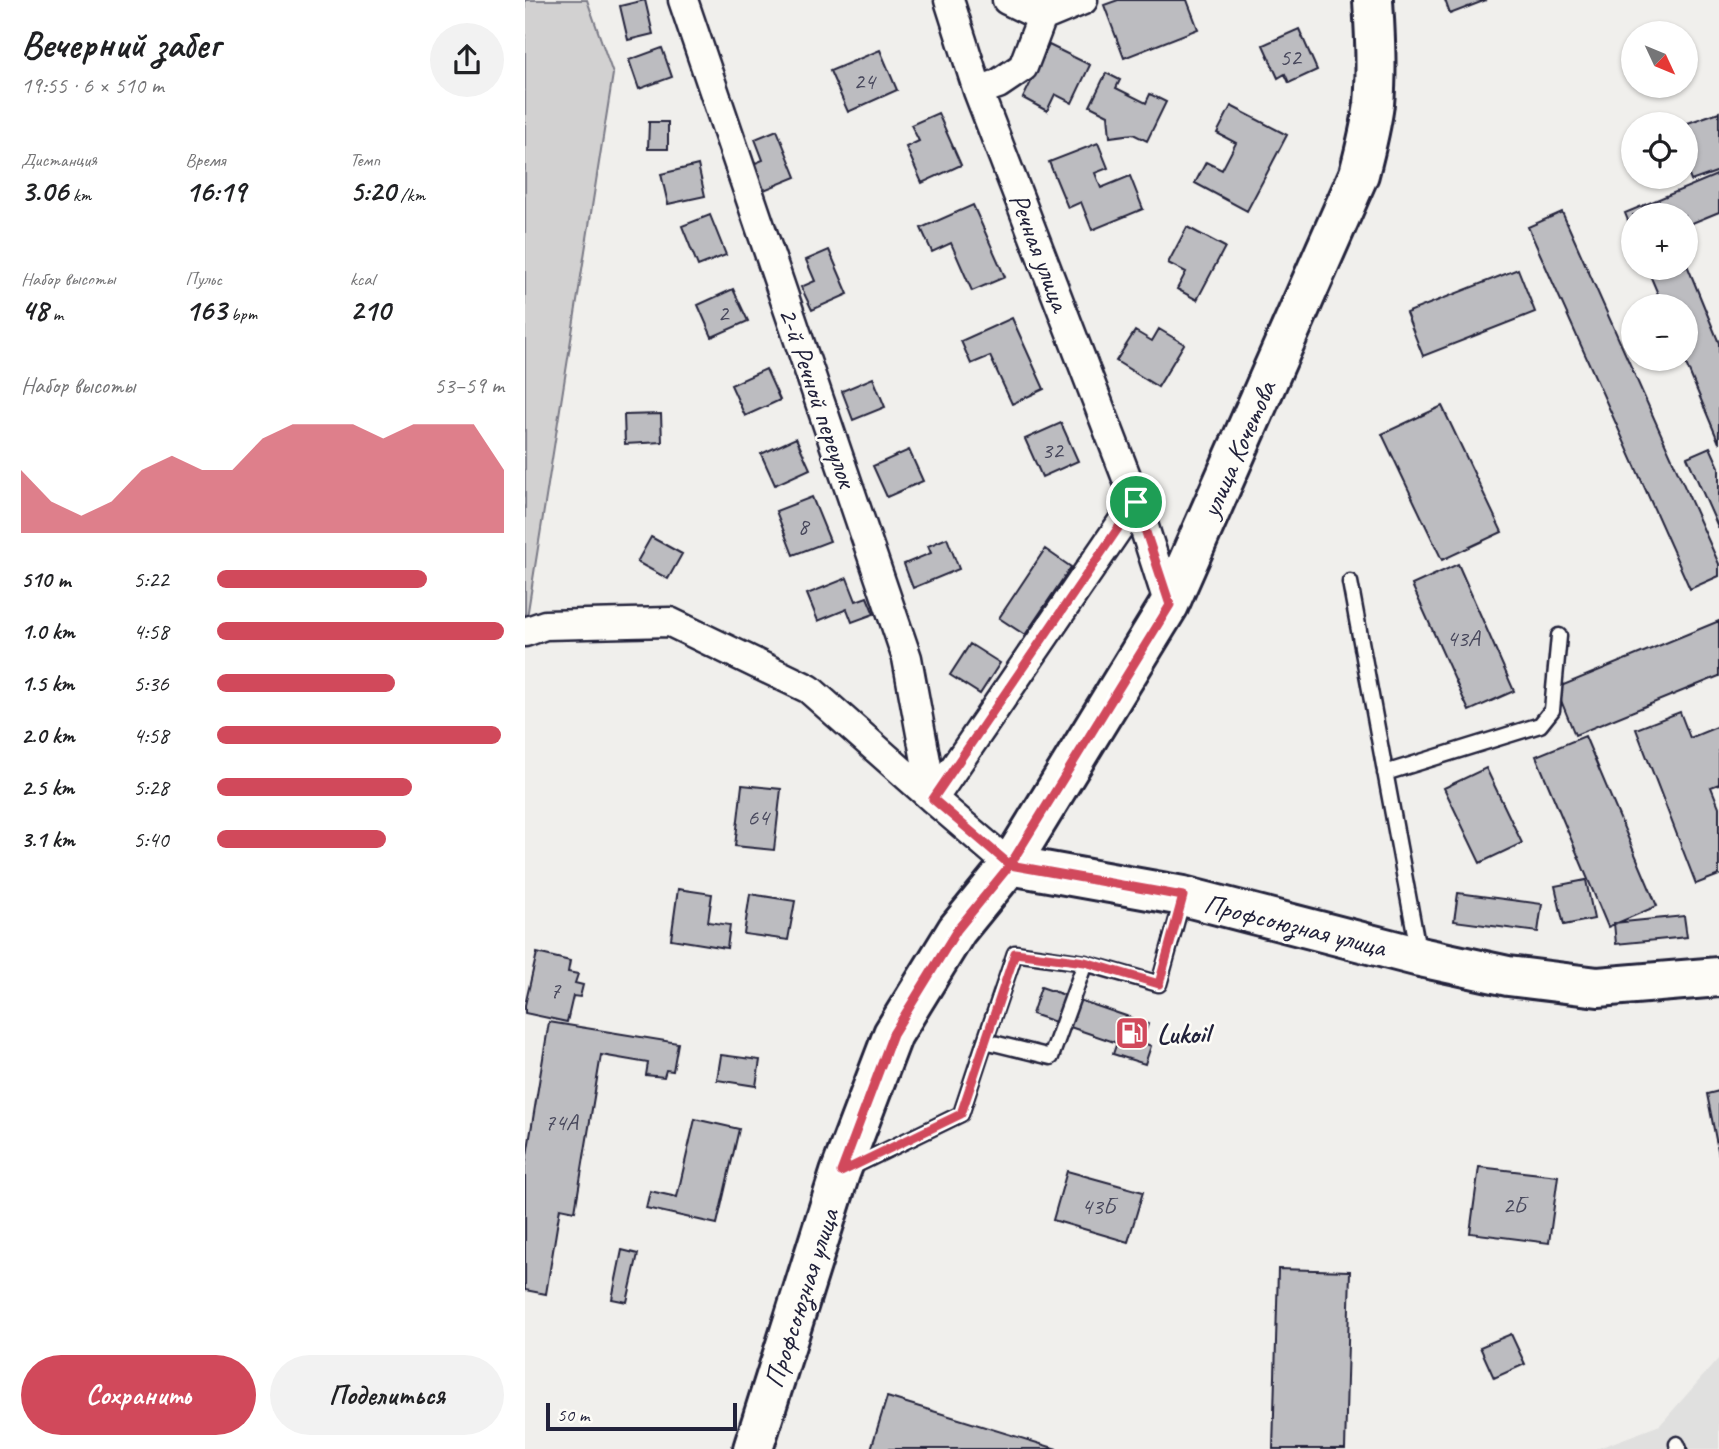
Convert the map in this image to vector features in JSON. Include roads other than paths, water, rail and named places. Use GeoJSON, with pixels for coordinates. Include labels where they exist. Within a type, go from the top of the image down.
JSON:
{"type":"FeatureCollection","features":[{"type":"Feature","properties":{"kind":"main road","name":"улица Кочетова"},"geometry":{"type":"LineString","coordinates":[[1010,865],[1170,605],[1359,174],[1374,104],[1376,54],[1373,0]]}},
{"type":"Feature","properties":{"kind":"main road","name":"Профсоюзная улица"},"geometry":{"type":"LineString","coordinates":[[753,1449],[841,1172],[893,1034],[957,930],[1010,865],[1183,896],[1420,957],[1508,976],[1598,987],[1719,977]]}},
{"type":"Feature","properties":{"kind":"street","name":"2-й Речной переулок"},"geometry":{"type":"LineString","coordinates":[[683,0],[907,658],[933,799]]}},
{"type":"Feature","properties":{"kind":"street","name":"Речная улица"},"geometry":{"type":"LineString","coordinates":[[949,0],[978,91],[1136,502],[1170,605]]}},
{"type":"Feature","properties":{"kind":"street"},"geometry":{"type":"LineString","coordinates":[[1007,0],[1042,17],[1083,0]]}},
{"type":"Feature","properties":{"kind":"street"},"geometry":{"type":"LineString","coordinates":[[978,91],[997,84],[1023,66],[1042,17]]}},
{"type":"Feature","properties":{"kind":"street"},"geometry":{"type":"LineString","coordinates":[[933,799],[1136,502]]}},
{"type":"Feature","properties":{"kind":"street"},"geometry":{"type":"LineString","coordinates":[[525,632],[544,625],[670,622],[809,689],[1010,865]]}},
{"type":"Feature","properties":{"kind":"lane"},"geometry":{"type":"LineString","coordinates":[[1350,582],[1420,957]]}},
{"type":"Feature","properties":{"kind":"lane"},"geometry":{"type":"LineString","coordinates":[[1385,773],[1540,725],[1552,710],[1559,636]]}},
{"type":"Feature","properties":{"kind":"lane"},"geometry":{"type":"LineString","coordinates":[[841,1172],[961,1114],[1015,953],[1085,962],[1159,984],[1183,896]]}},
{"type":"Feature","properties":{"kind":"lane"},"geometry":{"type":"LineString","coordinates":[[985,1041],[1051,1057],[1085,962]]}},
{"type":"Feature","properties":{"kind":"place","name":"Lukoil"},"geometry":{"type":"Point","coordinates":[1132,1033]}}]}
